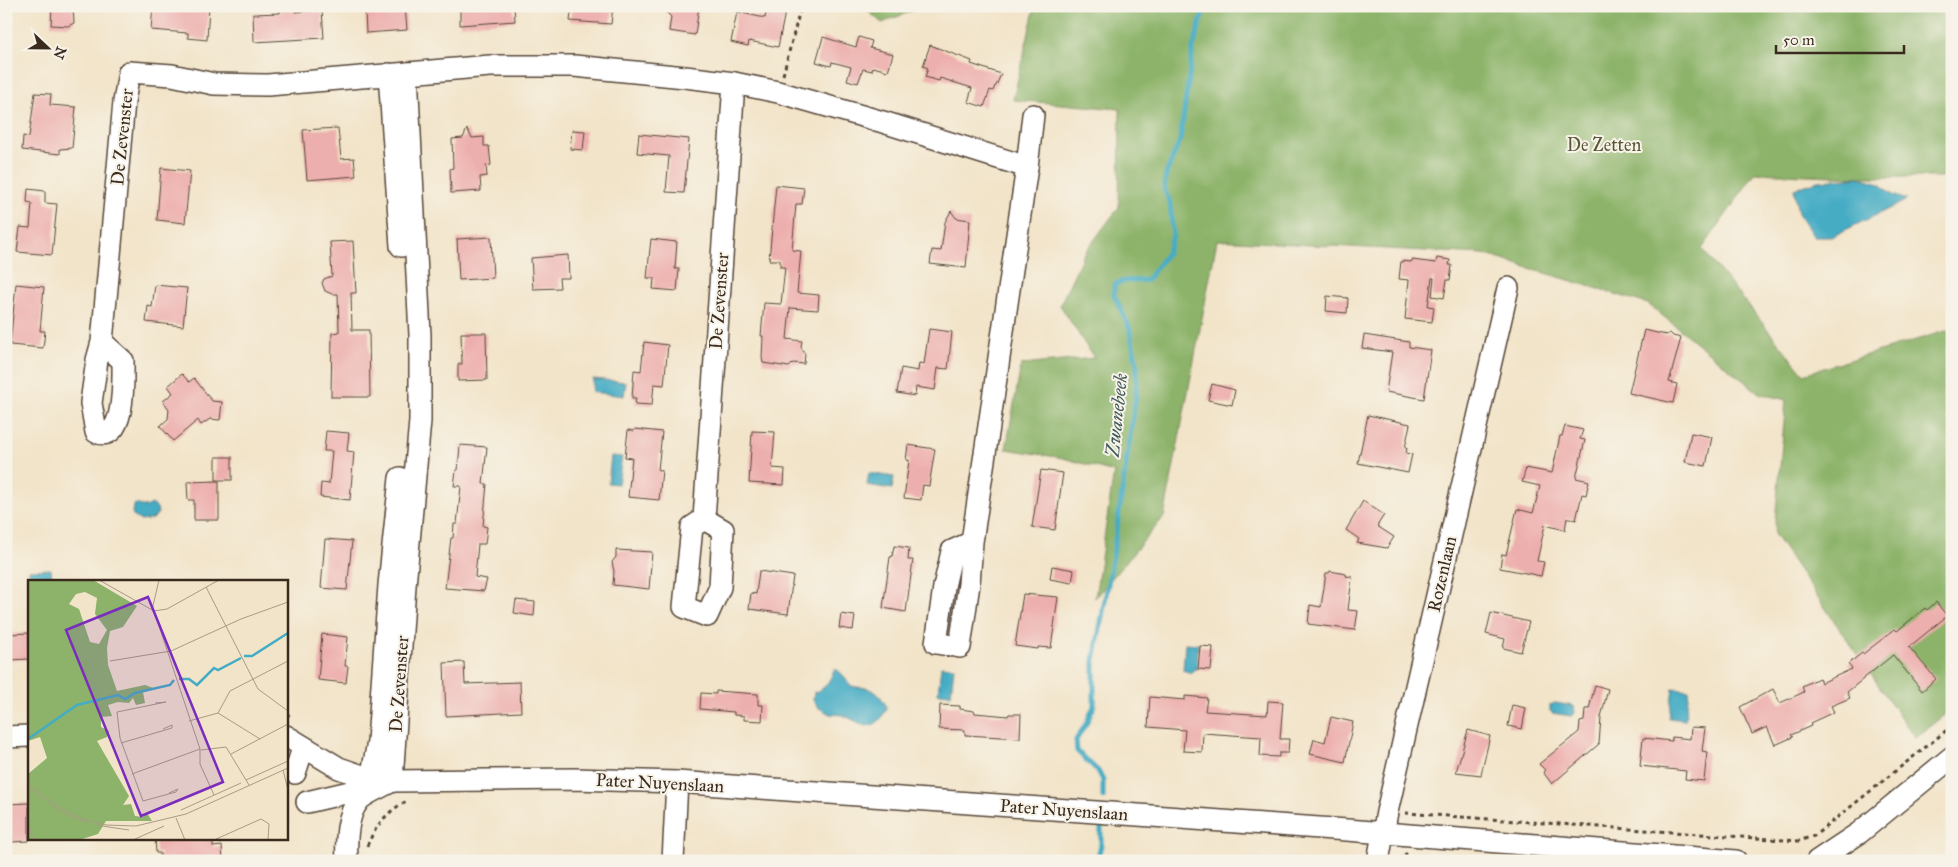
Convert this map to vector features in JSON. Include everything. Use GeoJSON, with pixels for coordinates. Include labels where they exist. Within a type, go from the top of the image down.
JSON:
{"type":"FeatureCollection","features":[{"type":"Feature","properties":{"kind":"street","name":"De Zevenster"},"geometry":{"type":"LineString","coordinates":[[102,342],[124,102],[129,72],[172,76],[214,84],[268,85],[490,66],[574,66],[734,83],[778,92],[883,122],[1027,167]]}},
{"type":"Feature","properties":{"kind":"street","name":"De Zevenster"},"geometry":{"type":"LineString","coordinates":[[371,779],[378,742],[397,585],[420,335],[409,252],[398,73]]}},
{"type":"Feature","properties":{"kind":"street","name":"De Zevenster"},"geometry":{"type":"LineString","coordinates":[[704,518],[734,83]]}},
{"type":"Feature","properties":{"kind":"street"},"geometry":{"type":"LineString","coordinates":[[972,542],[1033,115]]}},
{"type":"Feature","properties":{"kind":"street","name":"Rozenlaan"},"geometry":{"type":"LineString","coordinates":[[1378,861],[1384,822],[1508,288]]}},
{"type":"Feature","properties":{"kind":"street","name":"De Zevenster"},"geometry":{"type":"LineString","coordinates":[[392,781],[397,585]]}},
{"type":"Feature","properties":{"kind":"street"},"geometry":{"type":"LineString","coordinates":[[6,737],[28,736]]}},
{"type":"Feature","properties":{"kind":"street"},"geometry":{"type":"LineString","coordinates":[[294,742],[294,772]]}},
{"type":"Feature","properties":{"kind":"street","name":"Pater Nuyenslaan"},"geometry":{"type":"LineString","coordinates":[[294,742],[339,768],[371,779],[392,781],[574,779],[677,782],[1384,822],[1736,861]]}},
{"type":"Feature","properties":{"kind":"street"},"geometry":{"type":"LineString","coordinates":[[1822,860],[1952,757]]}},
{"type":"Feature","properties":{"kind":"street"},"geometry":{"type":"LineString","coordinates":[[307,802],[392,781]]}},
{"type":"Feature","properties":{"kind":"street","name":"Pater Nuyenslaan"},"geometry":{"type":"LineString","coordinates":[[347,861],[346,842],[352,812],[360,799],[392,781]]}},
{"type":"Feature","properties":{"kind":"street"},"geometry":{"type":"LineString","coordinates":[[673,861],[677,782]]}},
{"type":"Feature","properties":{"kind":"path"},"geometry":{"type":"LineString","coordinates":[[778,92],[801,6]]}},
{"type":"Feature","properties":{"kind":"path"},"geometry":{"type":"LineString","coordinates":[[1384,822],[1798,841],[1814,836],[1952,726]]}},
{"type":"Feature","properties":{"kind":"path"},"geometry":{"type":"LineString","coordinates":[[366,849],[372,833],[385,816],[398,806],[411,799],[416,799]]}},
{"type":"Feature","properties":{"kind":"green space"},"geometry":{"type":"Polygon","coordinates":[[[862,6],[924,6],[882,23],[862,6]]]}},
{"type":"Feature","properties":{"kind":"green space","name":"De Zetten"},"geometry":{"type":"Polygon","coordinates":[[[1035,6],[1952,6],[1952,177],[1859,177],[1755,173],[1702,249],[1804,374],[1952,329],[1952,709],[1915,738],[1774,534],[1786,400],[1759,393],[1648,304],[1483,254],[1217,240],[1164,517],[1095,598],[1114,472],[1063,458],[1006,449],[1021,365],[1094,358],[1060,305],[1083,255],[1119,207],[1120,109],[1013,100],[1035,6]]]}},
{"type":"Feature","properties":{"kind":"water"},"geometry":{"type":"Polygon","coordinates":[[[1859,177],[1877,182],[1893,195],[1907,200],[1831,237],[1814,237],[1798,213],[1794,189],[1818,181],[1859,177]]]}},
{"type":"Feature","properties":{"kind":"water"},"geometry":{"type":"Polygon","coordinates":[[[593,379],[626,382],[624,396],[592,392],[593,379]]]}},
{"type":"Feature","properties":{"kind":"water"},"geometry":{"type":"Polygon","coordinates":[[[611,456],[622,457],[618,484],[608,483],[611,456]]]}},
{"type":"Feature","properties":{"kind":"water"},"geometry":{"type":"Polygon","coordinates":[[[869,473],[894,477],[892,489],[867,485],[869,473]]]}},
{"type":"Feature","properties":{"kind":"water"},"geometry":{"type":"Polygon","coordinates":[[[135,504],[146,507],[152,504],[157,508],[158,513],[153,519],[141,521],[133,516],[132,511],[135,504]]]}},
{"type":"Feature","properties":{"kind":"water"},"geometry":{"type":"Polygon","coordinates":[[[51,569],[52,579],[30,579],[29,570],[51,569]]]}},
{"type":"Feature","properties":{"kind":"water"},"geometry":{"type":"Polygon","coordinates":[[[1185,643],[1198,644],[1197,669],[1194,669],[1191,673],[1183,670],[1185,643]]]}},
{"type":"Feature","properties":{"kind":"water"},"geometry":{"type":"Polygon","coordinates":[[[941,666],[954,667],[951,694],[938,693],[941,666]]]}},
{"type":"Feature","properties":{"kind":"water"},"geometry":{"type":"Polygon","coordinates":[[[835,669],[852,686],[868,688],[880,696],[887,708],[880,720],[873,725],[866,726],[843,715],[830,714],[819,708],[813,700],[814,692],[825,686],[835,669]]]}},
{"type":"Feature","properties":{"kind":"water"},"geometry":{"type":"Polygon","coordinates":[[[1673,688],[1689,690],[1685,720],[1669,718],[1673,688]]]}},
{"type":"Feature","properties":{"kind":"water"},"geometry":{"type":"Polygon","coordinates":[[[1555,703],[1574,706],[1575,713],[1571,716],[1552,713],[1550,705],[1555,703]]]}},
{"type":"Feature","properties":{"kind":"building"},"geometry":{"type":"Polygon","coordinates":[[[52,6],[73,6],[74,23],[68,26],[51,25],[52,6]]]}},
{"type":"Feature","properties":{"kind":"building"},"geometry":{"type":"Polygon","coordinates":[[[153,6],[209,6],[207,40],[188,38],[188,33],[151,30],[153,6]]]}},
{"type":"Feature","properties":{"kind":"building"},"geometry":{"type":"Polygon","coordinates":[[[390,6],[405,6],[407,30],[366,33],[365,11],[390,9],[390,6]]]}},
{"type":"Feature","properties":{"kind":"building"},"geometry":{"type":"Polygon","coordinates":[[[460,6],[514,6],[515,21],[460,25],[460,6]]]}},
{"type":"Feature","properties":{"kind":"building"},"geometry":{"type":"Polygon","coordinates":[[[572,6],[613,6],[611,24],[570,21],[572,6]]]}},
{"type":"Feature","properties":{"kind":"building"},"geometry":{"type":"Polygon","coordinates":[[[661,6],[699,6],[695,35],[669,31],[671,17],[661,6]]]}},
{"type":"Feature","properties":{"kind":"building"},"geometry":{"type":"Polygon","coordinates":[[[767,8],[785,12],[778,47],[749,41],[748,46],[731,42],[737,12],[765,18],[767,8]]]}},
{"type":"Feature","properties":{"kind":"building"},"geometry":{"type":"Polygon","coordinates":[[[295,9],[295,12],[322,10],[324,38],[254,42],[253,14],[280,13],[280,10],[295,9]]]}},
{"type":"Feature","properties":{"kind":"building"},"geometry":{"type":"Polygon","coordinates":[[[823,37],[856,47],[859,37],[872,41],[870,48],[893,54],[888,71],[873,67],[872,71],[863,69],[858,83],[847,80],[851,67],[832,62],[831,66],[816,62],[823,37]]]}},
{"type":"Feature","properties":{"kind":"building"},"geometry":{"type":"Polygon","coordinates":[[[930,45],[972,61],[971,64],[1001,74],[993,91],[990,90],[984,107],[968,102],[972,88],[940,78],[939,81],[925,77],[928,68],[923,66],[930,45]]]}},
{"type":"Feature","properties":{"kind":"building"},"geometry":{"type":"Polygon","coordinates":[[[35,93],[51,94],[50,105],[76,107],[72,148],[60,149],[60,154],[22,150],[23,136],[29,137],[35,93]]]}},
{"type":"Feature","properties":{"kind":"building"},"geometry":{"type":"Polygon","coordinates":[[[338,128],[341,159],[354,158],[356,176],[307,180],[303,130],[338,128]]]}},
{"type":"Feature","properties":{"kind":"building"},"geometry":{"type":"Polygon","coordinates":[[[467,129],[472,138],[484,137],[484,146],[489,146],[491,165],[486,166],[487,176],[480,177],[481,191],[451,193],[450,169],[453,168],[452,139],[463,138],[467,129]]]}},
{"type":"Feature","properties":{"kind":"building"},"geometry":{"type":"Polygon","coordinates":[[[572,130],[585,131],[583,150],[570,149],[572,130]]]}},
{"type":"Feature","properties":{"kind":"building"},"geometry":{"type":"Polygon","coordinates":[[[639,134],[689,139],[684,193],[666,192],[669,156],[637,153],[639,134]]]}},
{"type":"Feature","properties":{"kind":"building"},"geometry":{"type":"Polygon","coordinates":[[[161,168],[190,171],[185,223],[157,220],[161,168]]]}},
{"type":"Feature","properties":{"kind":"building"},"geometry":{"type":"Polygon","coordinates":[[[776,185],[804,188],[802,204],[796,204],[792,250],[801,251],[797,293],[819,295],[818,310],[790,308],[787,339],[802,341],[801,347],[805,354],[804,364],[793,363],[789,367],[763,363],[762,358],[763,336],[761,336],[764,303],[781,304],[785,267],[780,267],[780,260],[769,260],[776,185]]]}},
{"type":"Feature","properties":{"kind":"building"},"geometry":{"type":"Polygon","coordinates":[[[28,189],[45,191],[45,203],[57,204],[52,255],[17,252],[20,227],[30,228],[32,203],[27,202],[28,189]]]}},
{"type":"Feature","properties":{"kind":"building"},"geometry":{"type":"Polygon","coordinates":[[[951,211],[956,218],[970,220],[966,268],[930,264],[932,250],[941,251],[945,222],[951,211]]]}},
{"type":"Feature","properties":{"kind":"building"},"geometry":{"type":"Polygon","coordinates":[[[491,237],[493,278],[459,280],[457,239],[491,237]]]}},
{"type":"Feature","properties":{"kind":"building"},"geometry":{"type":"Polygon","coordinates":[[[651,239],[677,242],[675,269],[679,269],[677,291],[653,289],[654,278],[647,278],[651,239]]]}},
{"type":"Feature","properties":{"kind":"building"},"geometry":{"type":"Polygon","coordinates":[[[353,241],[356,293],[351,293],[352,330],[369,330],[370,397],[331,397],[332,333],[339,332],[338,294],[325,291],[322,283],[324,279],[332,276],[330,242],[353,241]]]}},
{"type":"Feature","properties":{"kind":"building"},"geometry":{"type":"Polygon","coordinates":[[[568,255],[569,278],[559,278],[560,288],[533,289],[531,258],[568,255]]]}},
{"type":"Feature","properties":{"kind":"building"},"geometry":{"type":"Polygon","coordinates":[[[1437,258],[1450,260],[1449,265],[1452,265],[1450,280],[1447,280],[1444,298],[1432,296],[1434,278],[1432,278],[1428,306],[1434,307],[1432,322],[1405,319],[1409,280],[1399,279],[1401,261],[1411,262],[1412,260],[1436,263],[1437,258]]]}},
{"type":"Feature","properties":{"kind":"building"},"geometry":{"type":"Polygon","coordinates":[[[16,284],[44,287],[40,331],[45,331],[43,348],[10,345],[16,284]]]}},
{"type":"Feature","properties":{"kind":"building"},"geometry":{"type":"Polygon","coordinates":[[[155,285],[187,288],[183,326],[146,322],[148,306],[152,307],[155,285]]]}},
{"type":"Feature","properties":{"kind":"building"},"geometry":{"type":"Polygon","coordinates":[[[1327,296],[1348,298],[1347,313],[1326,311],[1327,296]]]}},
{"type":"Feature","properties":{"kind":"building"},"geometry":{"type":"Polygon","coordinates":[[[929,329],[952,332],[948,369],[938,368],[935,390],[916,387],[915,396],[897,393],[901,368],[918,371],[919,363],[924,364],[929,329]]]}},
{"type":"Feature","properties":{"kind":"building"},"geometry":{"type":"Polygon","coordinates":[[[1644,330],[1666,335],[1670,333],[1681,338],[1669,382],[1677,384],[1673,403],[1629,393],[1644,330]]]}},
{"type":"Feature","properties":{"kind":"building"},"geometry":{"type":"Polygon","coordinates":[[[461,333],[486,333],[487,380],[458,381],[458,364],[462,364],[461,333]]]}},
{"type":"Feature","properties":{"kind":"building"},"geometry":{"type":"Polygon","coordinates":[[[1364,335],[1409,342],[1409,347],[1431,350],[1424,399],[1386,392],[1392,352],[1362,348],[1364,335]]]}},
{"type":"Feature","properties":{"kind":"building"},"geometry":{"type":"Polygon","coordinates":[[[644,342],[668,345],[664,385],[654,384],[652,405],[635,404],[636,398],[632,398],[634,370],[641,371],[644,342]]]}},
{"type":"Feature","properties":{"kind":"building"},"geometry":{"type":"Polygon","coordinates":[[[182,374],[189,382],[194,378],[212,401],[222,402],[220,420],[210,419],[201,425],[198,420],[173,441],[160,426],[168,419],[169,409],[163,401],[173,393],[168,386],[182,374]]]}},
{"type":"Feature","properties":{"kind":"building"},"geometry":{"type":"Polygon","coordinates":[[[1212,384],[1235,390],[1232,405],[1208,400],[1212,384]]]}},
{"type":"Feature","properties":{"kind":"building"},"geometry":{"type":"Polygon","coordinates":[[[1368,415],[1410,424],[1405,448],[1407,448],[1406,453],[1412,454],[1408,473],[1358,463],[1368,415]]]}},
{"type":"Feature","properties":{"kind":"building"},"geometry":{"type":"Polygon","coordinates":[[[1565,426],[1583,430],[1580,439],[1585,440],[1576,478],[1589,481],[1586,495],[1582,494],[1576,520],[1567,518],[1565,530],[1545,525],[1537,561],[1544,562],[1541,576],[1500,568],[1502,554],[1506,555],[1517,509],[1533,513],[1540,486],[1522,482],[1526,468],[1552,473],[1560,436],[1562,436],[1565,426]]]}},
{"type":"Feature","properties":{"kind":"building"},"geometry":{"type":"Polygon","coordinates":[[[635,429],[662,432],[658,470],[662,470],[659,500],[628,497],[632,458],[625,457],[628,430],[634,431],[635,429]]]}},
{"type":"Feature","properties":{"kind":"building"},"geometry":{"type":"Polygon","coordinates":[[[326,431],[349,433],[347,451],[354,452],[350,500],[320,497],[321,483],[329,484],[332,451],[324,451],[326,431]]]}},
{"type":"Feature","properties":{"kind":"building"},"geometry":{"type":"Polygon","coordinates":[[[752,431],[775,432],[772,468],[785,469],[784,485],[749,483],[752,431]]]}},
{"type":"Feature","properties":{"kind":"building"},"geometry":{"type":"Polygon","coordinates":[[[1691,433],[1712,437],[1706,466],[1685,462],[1691,433]]]}},
{"type":"Feature","properties":{"kind":"building"},"geometry":{"type":"Polygon","coordinates":[[[460,445],[487,447],[483,484],[487,484],[483,526],[487,527],[485,544],[478,544],[475,577],[487,579],[484,591],[445,588],[451,538],[453,538],[454,524],[457,524],[461,486],[454,486],[456,470],[458,470],[460,445]]]}},
{"type":"Feature","properties":{"kind":"building"},"geometry":{"type":"Polygon","coordinates":[[[908,445],[935,449],[929,486],[923,485],[921,500],[904,498],[909,460],[906,460],[908,445]]]}},
{"type":"Feature","properties":{"kind":"building"},"geometry":{"type":"Polygon","coordinates":[[[216,457],[232,457],[232,480],[216,480],[216,457]]]}},
{"type":"Feature","properties":{"kind":"building"},"geometry":{"type":"Polygon","coordinates":[[[1041,470],[1063,473],[1055,530],[1032,527],[1041,470]]]}},
{"type":"Feature","properties":{"kind":"building"},"geometry":{"type":"Polygon","coordinates":[[[219,481],[219,520],[194,520],[194,500],[188,500],[187,482],[219,481]]]}},
{"type":"Feature","properties":{"kind":"building"},"geometry":{"type":"Polygon","coordinates":[[[1363,501],[1384,515],[1377,526],[1394,537],[1387,548],[1357,543],[1359,539],[1346,530],[1363,501]]]}},
{"type":"Feature","properties":{"kind":"building"},"geometry":{"type":"Polygon","coordinates":[[[325,539],[352,541],[347,590],[321,588],[325,539]]]}},
{"type":"Feature","properties":{"kind":"building"},"geometry":{"type":"Polygon","coordinates":[[[894,546],[909,548],[908,560],[913,560],[906,612],[883,608],[890,557],[892,557],[894,546]]]}},
{"type":"Feature","properties":{"kind":"building"},"geometry":{"type":"Polygon","coordinates":[[[616,550],[652,552],[649,589],[613,585],[614,571],[612,562],[616,557],[616,550]]]}},
{"type":"Feature","properties":{"kind":"building"},"geometry":{"type":"Polygon","coordinates":[[[1052,566],[1074,570],[1072,583],[1050,579],[1052,566]]]}},
{"type":"Feature","properties":{"kind":"building"},"geometry":{"type":"Polygon","coordinates":[[[759,571],[793,576],[788,614],[749,609],[751,593],[756,594],[759,571]]]}},
{"type":"Feature","properties":{"kind":"building"},"geometry":{"type":"Polygon","coordinates":[[[1330,571],[1352,577],[1348,610],[1358,611],[1355,630],[1308,624],[1310,605],[1321,607],[1326,573],[1330,571]]]}},
{"type":"Feature","properties":{"kind":"building"},"geometry":{"type":"Polygon","coordinates":[[[1023,594],[1058,597],[1051,648],[1038,647],[1038,649],[1015,646],[1023,594]]]}},
{"type":"Feature","properties":{"kind":"building"},"geometry":{"type":"Polygon","coordinates":[[[516,600],[535,602],[534,616],[514,613],[516,600]]]}},
{"type":"Feature","properties":{"kind":"building"},"geometry":{"type":"Polygon","coordinates":[[[1936,602],[1947,616],[1909,647],[1936,679],[1922,691],[1893,655],[1847,692],[1850,698],[1831,706],[1834,712],[1810,723],[1811,726],[1791,735],[1793,737],[1775,745],[1767,727],[1752,734],[1740,707],[1773,689],[1780,703],[1804,692],[1802,686],[1819,678],[1821,683],[1852,669],[1848,664],[1895,629],[1897,631],[1925,608],[1927,610],[1936,602]]]}},
{"type":"Feature","properties":{"kind":"building"},"geometry":{"type":"Polygon","coordinates":[[[1491,613],[1529,622],[1521,652],[1503,648],[1505,639],[1486,634],[1491,613]]]}},
{"type":"Feature","properties":{"kind":"building"},"geometry":{"type":"Polygon","coordinates":[[[841,614],[855,616],[853,630],[839,628],[841,614]]]}},
{"type":"Feature","properties":{"kind":"building"},"geometry":{"type":"Polygon","coordinates":[[[28,633],[28,659],[10,660],[6,658],[6,638],[8,638],[8,634],[28,633]]]}},
{"type":"Feature","properties":{"kind":"building"},"geometry":{"type":"Polygon","coordinates":[[[322,634],[348,637],[345,666],[348,666],[346,683],[318,680],[322,634]]]}},
{"type":"Feature","properties":{"kind":"building"},"geometry":{"type":"Polygon","coordinates":[[[1200,646],[1213,647],[1211,670],[1198,669],[1200,646]]]}},
{"type":"Feature","properties":{"kind":"building"},"geometry":{"type":"Polygon","coordinates":[[[464,662],[465,684],[520,682],[521,712],[446,716],[444,663],[464,662]]]}},
{"type":"Feature","properties":{"kind":"building"},"geometry":{"type":"Polygon","coordinates":[[[1595,685],[1608,689],[1601,717],[1599,744],[1552,784],[1543,772],[1545,770],[1539,764],[1579,732],[1580,722],[1584,721],[1585,709],[1589,709],[1595,685]]]}},
{"type":"Feature","properties":{"kind":"building"},"geometry":{"type":"Polygon","coordinates":[[[716,691],[758,694],[758,705],[763,705],[762,721],[744,720],[744,716],[734,715],[734,712],[700,709],[701,693],[716,694],[716,691]]]}},
{"type":"Feature","properties":{"kind":"building"},"geometry":{"type":"Polygon","coordinates":[[[1185,696],[1207,698],[1205,711],[1267,715],[1268,701],[1283,702],[1280,739],[1289,739],[1288,753],[1279,753],[1279,757],[1260,756],[1261,737],[1203,733],[1202,752],[1183,751],[1185,730],[1148,727],[1150,697],[1185,700],[1185,696]]]}},
{"type":"Feature","properties":{"kind":"building"},"geometry":{"type":"Polygon","coordinates":[[[940,705],[960,706],[960,709],[974,711],[975,713],[1008,716],[1009,714],[1021,714],[1020,738],[965,735],[965,730],[939,729],[940,705]]]}},
{"type":"Feature","properties":{"kind":"building"},"geometry":{"type":"Polygon","coordinates":[[[1512,705],[1526,708],[1522,729],[1508,726],[1512,705]]]}},
{"type":"Feature","properties":{"kind":"building"},"geometry":{"type":"Polygon","coordinates":[[[1331,717],[1353,722],[1345,762],[1310,754],[1314,739],[1325,742],[1331,717]]]}},
{"type":"Feature","properties":{"kind":"building"},"geometry":{"type":"Polygon","coordinates":[[[1691,727],[1705,728],[1702,751],[1707,752],[1704,781],[1685,779],[1686,771],[1640,766],[1643,738],[1672,741],[1672,737],[1690,739],[1691,727]]]}},
{"type":"Feature","properties":{"kind":"building"},"geometry":{"type":"Polygon","coordinates":[[[1468,730],[1490,736],[1481,775],[1456,772],[1468,730]]]}},
{"type":"Feature","properties":{"kind":"building"},"geometry":{"type":"Polygon","coordinates":[[[28,803],[29,841],[12,842],[12,831],[6,831],[6,804],[28,803]]]}},
{"type":"Feature","properties":{"kind":"building"},"geometry":{"type":"Polygon","coordinates":[[[155,840],[213,840],[213,847],[222,846],[223,861],[160,861],[160,853],[156,853],[155,840]]]}},
{"type":"Feature","properties":{"kind":"waterway","name":"Zwanebeek"},"geometry":{"type":"LineString","coordinates":[[1103,797],[1103,780],[1098,771],[1077,751],[1076,740],[1094,706],[1094,660],[1112,562],[1136,395],[1137,365],[1129,327],[1114,295],[1114,285],[1127,281],[1147,280],[1167,253],[1173,236],[1170,202],[1164,189],[1166,174],[1180,140],[1193,48],[1205,6]]}},
{"type":"Feature","properties":{"kind":"waterway","name":"Zwanebeek"},"geometry":{"type":"LineString","coordinates":[[1097,861],[1101,845],[1101,828]]}}]}
